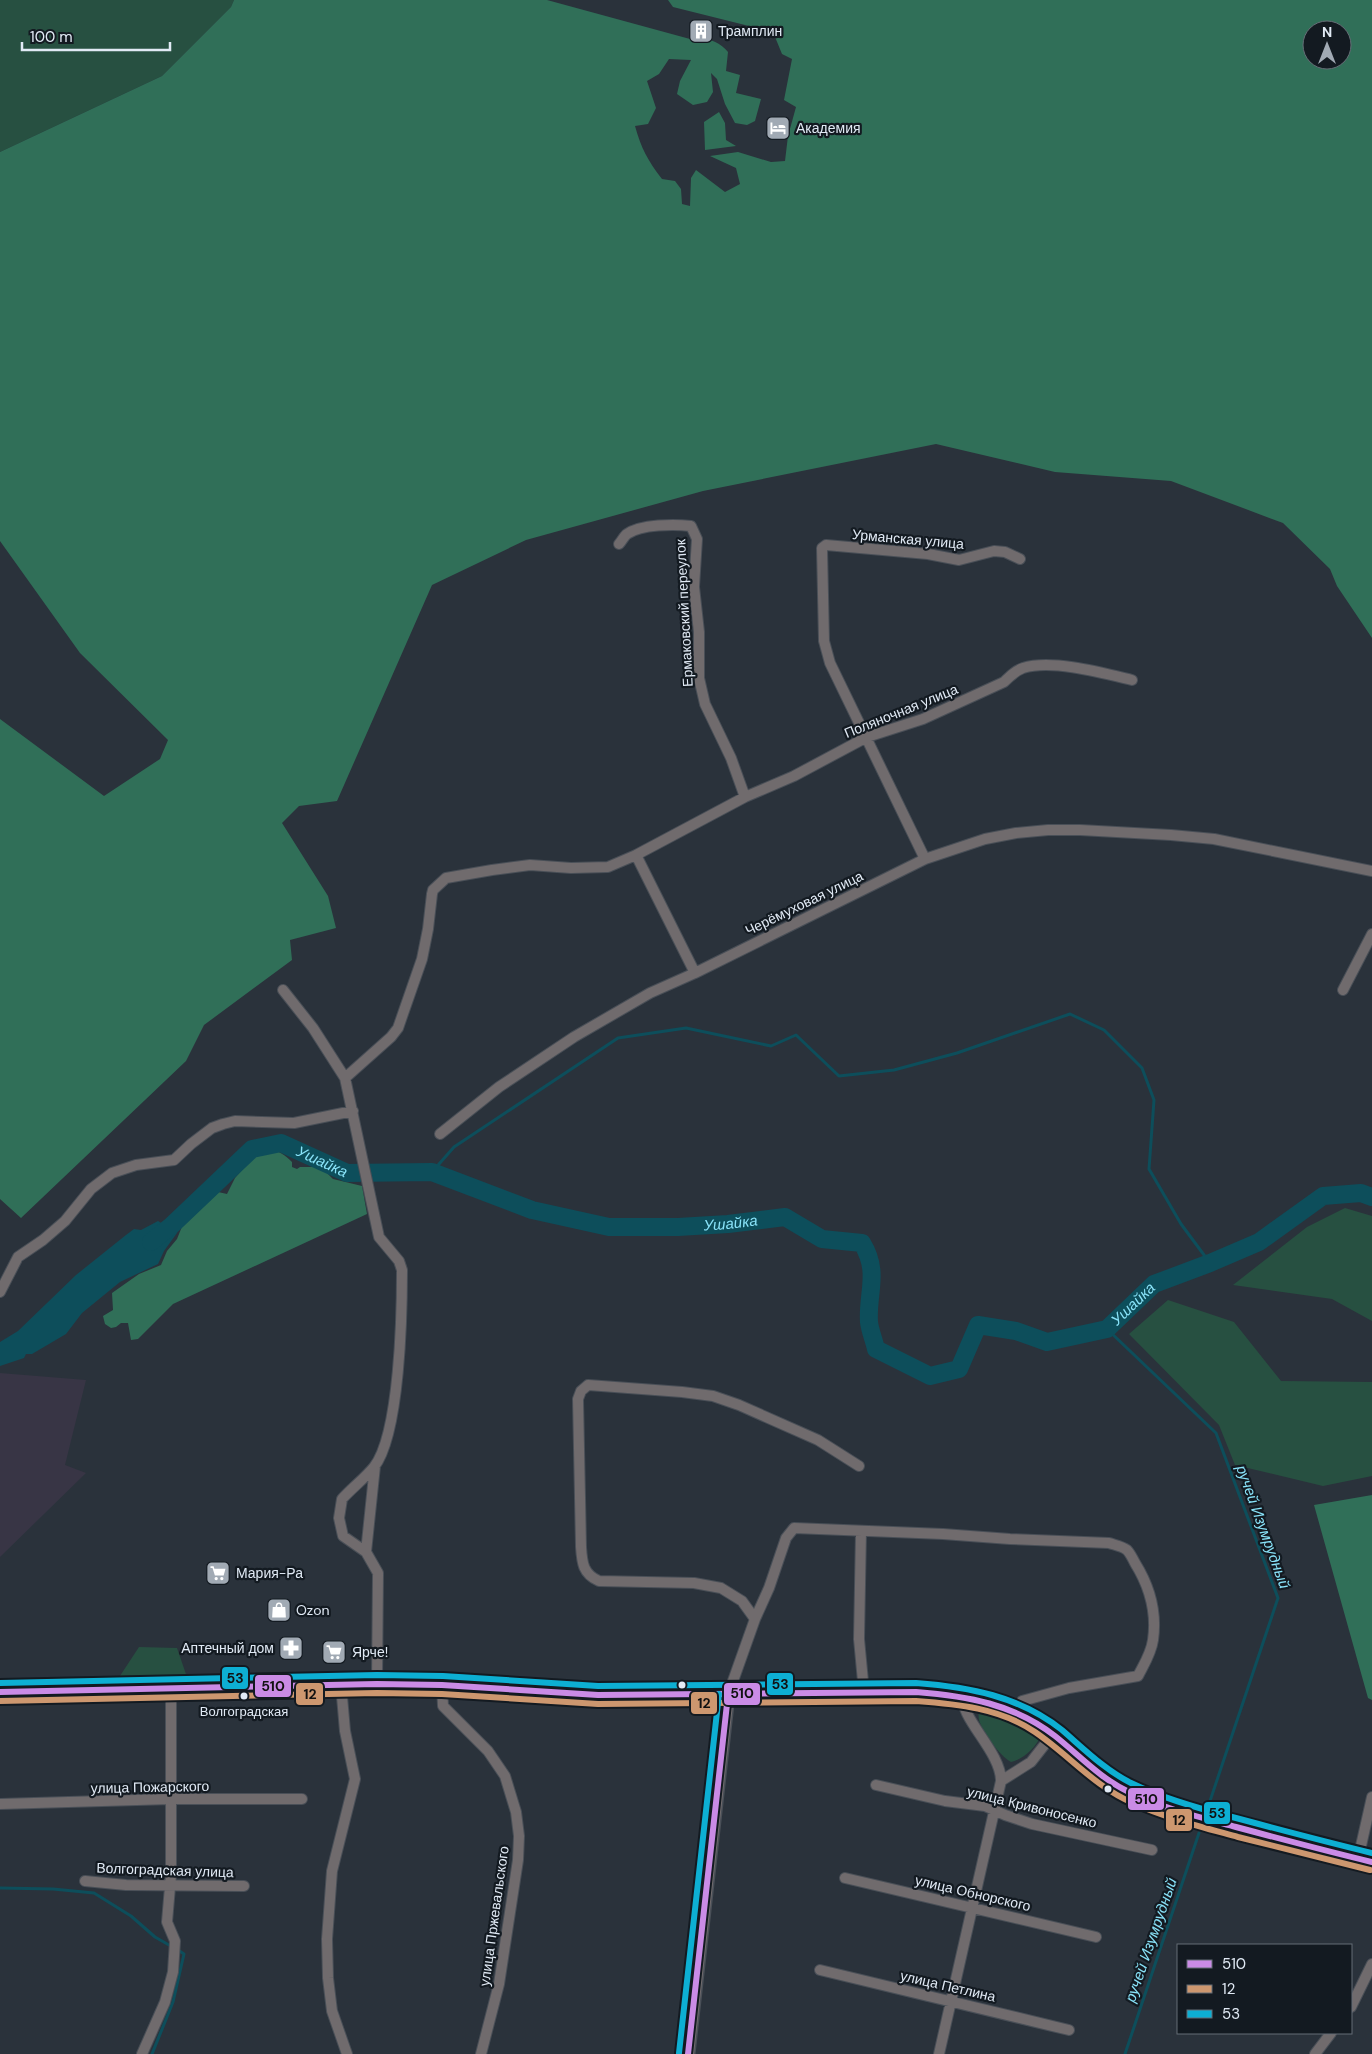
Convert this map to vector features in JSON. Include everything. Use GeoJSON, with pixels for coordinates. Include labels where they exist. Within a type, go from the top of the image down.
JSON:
{"type":"FeatureCollection","features":[{"type":"Feature","properties":{"kind":"street","name":"Ермаковский переулок"},"geometry":{"type":"LineString","coordinates":[[619,544],[628,533],[656,525],[674,524],[691,526],[697,538],[694,587],[700,632],[699,678],[705,704],[731,758],[746,797]]}},
{"type":"Feature","properties":{"kind":"street","name":"Урманская улица"},"geometry":{"type":"LineString","coordinates":[[866,737],[830,663],[824,641],[822,548],[826,545],[928,554],[959,560],[994,551],[1005,552],[1020,559]]}},
{"type":"Feature","properties":{"kind":"street","name":"Поляночная улица"},"geometry":{"type":"LineString","coordinates":[[345,1078],[391,1037],[398,1028],[422,960],[433,890],[446,878],[530,865],[571,868],[608,867],[636,855],[746,797],[794,776],[866,737],[923,719],[1004,682],[1015,672],[1024,668],[1038,666],[1068,668],[1132,680]]}},
{"type":"Feature","properties":{"kind":"street"},"geometry":{"type":"LineString","coordinates":[[866,737],[925,858]]}},
{"type":"Feature","properties":{"kind":"street","name":"Черёмуховая улица"},"geometry":{"type":"LineString","coordinates":[[440,1134],[498,1087],[574,1037],[650,993],[695,973],[925,858],[985,839],[1016,833],[1080,830],[1214,839],[1372,871]]}},
{"type":"Feature","properties":{"kind":"street"},"geometry":{"type":"LineString","coordinates":[[636,855],[695,973]]}},
{"type":"Feature","properties":{"kind":"street"},"geometry":{"type":"LineString","coordinates":[[1343,990],[1372,934]]}},
{"type":"Feature","properties":{"kind":"street"},"geometry":{"type":"LineString","coordinates":[[283,990],[313,1028],[345,1078],[379,1237],[401,1264],[402,1270],[398,1373],[393,1410],[383,1450],[375,1466],[342,1499],[339,1518],[343,1536],[366,1552],[378,1573],[377,1684]]}},
{"type":"Feature","properties":{"kind":"street"},"geometry":{"type":"LineString","coordinates":[[0,1292],[18,1258],[43,1240],[64,1221],[91,1189],[112,1173],[136,1165],[174,1160],[198,1138],[212,1128],[223,1124],[235,1121],[294,1123],[353,1111]]}},
{"type":"Feature","properties":{"kind":"street"},"geometry":{"type":"LineString","coordinates":[[755,1619],[742,1601],[721,1588],[694,1583],[599,1581],[591,1578],[583,1568],[578,1399],[581,1390],[584,1386],[588,1385],[713,1396],[739,1405],[818,1440],[859,1466]]}},
{"type":"Feature","properties":{"kind":"street"},"geometry":{"type":"LineString","coordinates":[[366,1552],[375,1466]]}},
{"type":"Feature","properties":{"kind":"street"},"geometry":{"type":"LineString","coordinates":[[688,2054],[728,1695],[755,1619],[770,1588],[790,1530],[799,1528],[1109,1543],[1127,1551],[1142,1575],[1152,1600],[1154,1614],[1153,1642],[1149,1656],[1138,1676],[1069,1688],[1022,1700],[1018,1712]]}},
{"type":"Feature","properties":{"kind":"street"},"geometry":{"type":"LineString","coordinates":[[861,1531],[859,1639],[864,1692]]}},
{"type":"Feature","properties":{"kind":"street"},"geometry":{"type":"LineString","coordinates":[[0,1692],[171,1690],[377,1684],[442,1685],[598,1695],[864,1692],[916,1692],[963,1695],[1018,1712],[1053,1734],[1092,1768],[1127,1791],[1176,1810],[1286,1841],[1372,1862]]}},
{"type":"Feature","properties":{"kind":"street"},"geometry":{"type":"LineString","coordinates":[[341,1685],[345,1731],[355,1779],[332,1871],[327,1939],[328,1978],[332,2011],[347,2054]]}},
{"type":"Feature","properties":{"kind":"street","name":"улица Пржевальского"},"geometry":{"type":"LineString","coordinates":[[442,1685],[443,1706],[488,1751],[505,1776],[516,1812],[519,1836],[518,1860],[499,1984],[481,2054]]}},
{"type":"Feature","properties":{"kind":"street"},"geometry":{"type":"LineString","coordinates":[[142,2054],[165,2002],[173,1972],[175,1941],[167,1922],[170,1884],[171,1690]]}},
{"type":"Feature","properties":{"kind":"street"},"geometry":{"type":"LineString","coordinates":[[938,2054],[1001,1781],[1001,1772],[992,1754],[963,1708],[963,1695]]}},
{"type":"Feature","properties":{"kind":"street"},"geometry":{"type":"LineString","coordinates":[[1001,1781],[1031,1762],[1053,1734]]}},
{"type":"Feature","properties":{"kind":"street","name":"улица Кривоносенко"},"geometry":{"type":"LineString","coordinates":[[876,1785],[944,1801],[984,1806],[1032,1824],[1152,1850]]}},
{"type":"Feature","properties":{"kind":"street"},"geometry":{"type":"LineString","coordinates":[[1358,1859],[1372,1798]]}},
{"type":"Feature","properties":{"kind":"street","name":"улица Пожарского"},"geometry":{"type":"LineString","coordinates":[[0,1804],[302,1799]]}},
{"type":"Feature","properties":{"kind":"street","name":"улица Обнорского"},"geometry":{"type":"LineString","coordinates":[[845,1878],[1096,1937]]}},
{"type":"Feature","properties":{"kind":"street","name":"Волгоградская улица"},"geometry":{"type":"LineString","coordinates":[[85,1881],[126,1884],[244,1886]]}},
{"type":"Feature","properties":{"kind":"street"},"geometry":{"type":"LineString","coordinates":[[1352,2005],[1372,1964]]}},
{"type":"Feature","properties":{"kind":"street","name":"улица Петлина"},"geometry":{"type":"LineString","coordinates":[[820,1970],[951,2000],[1069,2030]]}},
{"type":"Feature","properties":{"kind":"street"},"geometry":{"type":"LineString","coordinates":[[1315,2054],[1330,2034]]}},
{"type":"Feature","properties":{"kind":"shaded area"},"geometry":{"type":"Polygon","coordinates":[[[0,1373],[86,1380],[65,1465],[86,1473],[0,1557],[0,1373]]]}},
{"type":"Feature","properties":{"kind":"green space"},"geometry":{"type":"Polygon","coordinates":[[[0,0],[234,0],[231,7],[162,76],[0,152],[0,0]]]}},
{"type":"Feature","properties":{"kind":"green space"},"geometry":{"type":"Polygon","coordinates":[[[234,0],[547,0],[690,39],[711,40],[721,45],[728,52],[726,71],[740,75],[736,93],[761,99],[755,121],[747,125],[735,123],[725,104],[717,79],[711,73],[713,92],[707,102],[693,105],[677,94],[680,81],[691,60],[669,59],[659,74],[647,81],[656,108],[648,124],[635,126],[642,148],[653,166],[662,179],[675,181],[681,189],[682,204],[690,206],[691,178],[696,170],[725,192],[740,184],[736,168],[710,156],[738,152],[771,162],[785,161],[788,136],[796,107],[784,100],[792,59],[782,54],[773,32],[673,7],[668,0],[1372,0],[1372,638],[1337,586],[1330,569],[1283,523],[1171,481],[1055,472],[936,444],[703,491],[526,540],[432,585],[337,801],[299,806],[282,823],[328,896],[336,928],[290,940],[292,960],[204,1025],[186,1061],[21,1218],[0,1199],[0,719],[104,796],[160,759],[168,740],[80,653],[0,541],[0,152],[162,76],[231,7],[234,0]]]}},
{"type":"Feature","properties":{"kind":"green space"},"geometry":{"type":"Polygon","coordinates":[[[719,112],[725,123],[726,140],[736,146],[705,150],[704,122],[719,112]]]}},
{"type":"Feature","properties":{"kind":"green space"},"geometry":{"type":"Polygon","coordinates":[[[268,1150],[284,1155],[292,1162],[292,1167],[297,1169],[300,1167],[314,1167],[323,1169],[333,1179],[362,1186],[367,1214],[173,1304],[138,1339],[131,1340],[128,1323],[121,1323],[111,1328],[105,1324],[103,1316],[113,1310],[112,1293],[139,1274],[161,1265],[167,1251],[177,1239],[185,1219],[218,1192],[227,1194],[235,1178],[256,1154],[268,1150]]]}},
{"type":"Feature","properties":{"kind":"green space"},"geometry":{"type":"Polygon","coordinates":[[[1345,1208],[1372,1216],[1372,1321],[1332,1299],[1233,1285],[1307,1227],[1345,1208]]]}},
{"type":"Feature","properties":{"kind":"green space"},"geometry":{"type":"Polygon","coordinates":[[[1168,1300],[1234,1322],[1281,1381],[1372,1382],[1372,1476],[1323,1486],[1235,1465],[1219,1425],[1129,1334],[1168,1300]]]}},
{"type":"Feature","properties":{"kind":"green space"},"geometry":{"type":"Polygon","coordinates":[[[1372,1495],[1372,1700],[1368,1698],[1314,1505],[1372,1495]]]}},
{"type":"Feature","properties":{"kind":"green space"},"geometry":{"type":"Polygon","coordinates":[[[139,1647],[177,1648],[189,1683],[114,1685],[139,1647]]]}},
{"type":"Feature","properties":{"kind":"green space"},"geometry":{"type":"Polygon","coordinates":[[[981,1705],[1014,1716],[1030,1724],[1041,1736],[1039,1740],[1025,1756],[1011,1762],[1006,1759],[992,1743],[981,1725],[978,1707],[981,1705]]]}},
{"type":"Feature","properties":{"kind":"water"},"geometry":{"type":"Polygon","coordinates":[[[158,1221],[177,1233],[164,1251],[158,1264],[120,1282],[82,1313],[66,1334],[32,1354],[26,1354],[24,1358],[0,1366],[0,1342],[18,1331],[76,1275],[126,1235],[134,1229],[141,1230],[158,1221]]]}},
{"type":"Feature","properties":{"kind":"waterway"},"geometry":{"type":"LineString","coordinates":[[432,1172],[454,1147],[618,1038],[686,1028],[771,1046],[796,1035],[839,1076],[894,1070],[957,1053],[1070,1014],[1104,1030],[1142,1068],[1154,1100],[1149,1169],[1181,1224],[1210,1263]]}},
{"type":"Feature","properties":{"kind":"waterway","name":"Ушайка"},"geometry":{"type":"LineString","coordinates":[[151,1242],[171,1226],[252,1149],[281,1143],[347,1173],[432,1172],[532,1210],[609,1227],[678,1227],[728,1224],[785,1217],[822,1239],[862,1243],[872,1273],[869,1322],[876,1349],[930,1376],[959,1369],[978,1325],[1016,1331],[1047,1342],[1107,1329],[1154,1284],[1259,1242],[1323,1196],[1361,1193],[1372,1197]]}},
{"type":"Feature","properties":{"kind":"waterway","name":"ручей Изумрудный"},"geometry":{"type":"LineString","coordinates":[[1107,1329],[1216,1433],[1278,1598],[1210,1801]]}},
{"type":"Feature","properties":{"kind":"waterway","name":"ручей Изумрудный"},"geometry":{"type":"LineString","coordinates":[[1125,2054],[1199,1833]]}},
{"type":"Feature","properties":{"kind":"waterway"},"geometry":{"type":"LineString","coordinates":[[0,1888],[53,1889],[94,1893],[131,1916],[155,1937],[169,1945]]}},
{"type":"Feature","properties":{"kind":"waterway"},"geometry":{"type":"LineString","coordinates":[[152,2054],[173,2002],[184,1954],[178,1950]]}},
{"type":"Feature","properties":{"kind":"transit line","name":"53"},"geometry":{"type":"LineString","coordinates":[[0,1683],[377,1675],[443,1676],[598,1686],[916,1683],[955,1687],[1011,1701],[1046,1718],[1112,1772],[1156,1794],[1209,1811],[1372,1853]]}},
{"type":"Feature","properties":{"kind":"transit line","name":"510"},"geometry":{"type":"LineString","coordinates":[[0,1692],[377,1684],[442,1685],[598,1695],[916,1692],[953,1696],[972,1699],[1023,1716],[1055,1736],[1117,1786],[1153,1802],[1208,1820],[1372,1862]]}},
{"type":"Feature","properties":{"kind":"transit line","name":"12"},"geometry":{"type":"LineString","coordinates":[[0,1701],[377,1693],[442,1694],[598,1704],[916,1701],[947,1704],[993,1712],[1022,1724],[1047,1741],[1106,1788],[1119,1796],[1158,1813],[1238,1837],[1370,1870]]}},
{"type":"Feature","properties":{"kind":"transit line","name":"53"},"geometry":{"type":"LineString","coordinates":[[679,2053],[719,1694]]}},
{"type":"Feature","properties":{"kind":"transit line","name":"510"},"geometry":{"type":"LineString","coordinates":[[688,2054],[728,1695]]}},
{"type":"Feature","properties":{"kind":"place","name":"Трамплин"},"geometry":{"type":"Point","coordinates":[701,31]}},
{"type":"Feature","properties":{"kind":"place","name":"Академия"},"geometry":{"type":"Point","coordinates":[778,128]}},
{"type":"Feature","properties":{"kind":"place","name":"Мария-Ра"},"geometry":{"type":"Point","coordinates":[218,1573]}},
{"type":"Feature","properties":{"kind":"place","name":"Ozon"},"geometry":{"type":"Point","coordinates":[279,1610]}},
{"type":"Feature","properties":{"kind":"place","name":"Аптечный дом"},"geometry":{"type":"Point","coordinates":[291,1648]}},
{"type":"Feature","properties":{"kind":"place","name":"Ярче!"},"geometry":{"type":"Point","coordinates":[334,1652]}},
{"type":"Feature","properties":{"kind":"place","name":"Волгоградская"},"geometry":{"type":"Point","coordinates":[244,1696]}}]}
